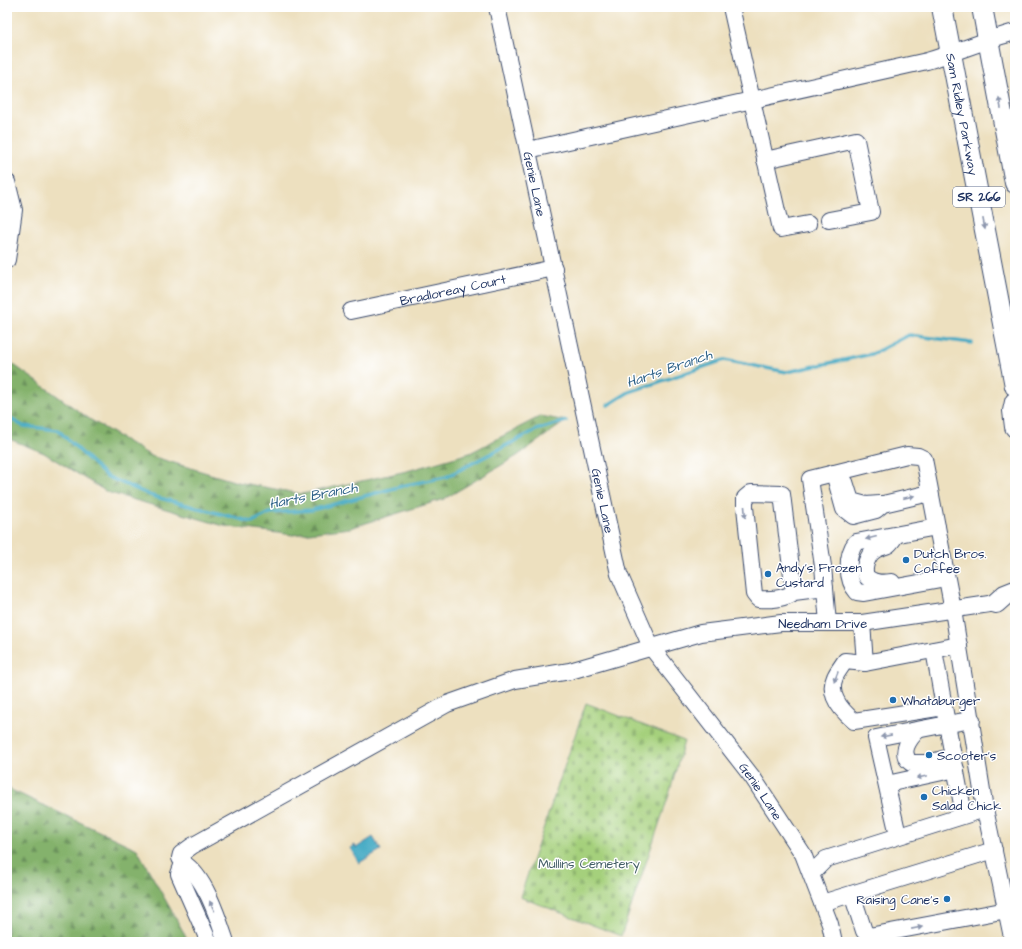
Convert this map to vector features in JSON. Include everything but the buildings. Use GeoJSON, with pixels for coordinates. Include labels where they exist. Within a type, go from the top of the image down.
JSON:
{"type":"FeatureCollection","features":[{"type":"Feature","properties":{"kind":"main road","name":"Sam Ridley Parkway"},"geometry":{"type":"LineString","coordinates":[[942,7],[1015,386]]}},
{"type":"Feature","properties":{"kind":"main road","name":"SR 266"},"geometry":{"type":"LineString","coordinates":[[982,7],[1015,183]]}},
{"type":"Feature","properties":{"kind":"main road"},"geometry":{"type":"LineString","coordinates":[[1015,402],[1013,411],[1015,427]]}},
{"type":"Feature","properties":{"kind":"main road"},"geometry":{"type":"LineString","coordinates":[[1006,603],[1005,596],[1015,591]]}},
{"type":"Feature","properties":{"kind":"street","name":"Genie Lane"},"geometry":{"type":"LineString","coordinates":[[497,7],[619,574],[651,647],[753,778],[803,854],[830,924],[834,942]]}},
{"type":"Feature","properties":{"kind":"street"},"geometry":{"type":"LineString","coordinates":[[732,7],[781,229],[808,224]]}},
{"type":"Feature","properties":{"kind":"street"},"geometry":{"type":"LineString","coordinates":[[528,150],[927,61],[952,54],[988,39],[1015,32]]}},
{"type":"Feature","properties":{"kind":"street"},"geometry":{"type":"LineString","coordinates":[[765,160],[856,140],[871,212],[829,220]]}},
{"type":"Feature","properties":{"kind":"street"},"geometry":{"type":"LineString","coordinates":[[7,182],[14,210],[7,260]]}},
{"type":"Feature","properties":{"kind":"street","name":"Bradloreay Court"},"geometry":{"type":"LineString","coordinates":[[351,311],[554,268]]}},
{"type":"Feature","properties":{"kind":"street"},"geometry":{"type":"LineString","coordinates":[[828,623],[825,588],[810,479],[907,455],[918,456],[924,459],[953,610],[986,808],[1013,942]]}},
{"type":"Feature","properties":{"kind":"street"},"geometry":{"type":"LineString","coordinates":[[838,472],[851,501],[866,505],[883,504],[930,492]]}},
{"type":"Feature","properties":{"kind":"street"},"geometry":{"type":"LineString","coordinates":[[794,592],[782,494],[751,493],[745,498],[754,594],[758,599],[764,600],[790,596],[794,592],[825,588]]}},
{"type":"Feature","properties":{"kind":"street"},"geometry":{"type":"LineString","coordinates":[[937,526],[856,542],[852,547],[849,560],[851,586],[857,592],[864,592],[946,578]]}},
{"type":"Feature","properties":{"kind":"street","name":"Needham Drive"},"geometry":{"type":"LineString","coordinates":[[183,863],[180,858],[181,854],[192,846],[447,704],[515,680],[570,671],[700,633],[781,623],[862,622],[1006,603]]}},
{"type":"Feature","properties":{"kind":"street"},"geometry":{"type":"LineString","coordinates":[[862,622],[865,663]]}},
{"type":"Feature","properties":{"kind":"street"},"geometry":{"type":"LineString","coordinates":[[944,707],[854,720],[843,712],[834,695],[834,678],[845,661],[865,663],[959,645]]}},
{"type":"Feature","properties":{"kind":"street"},"geometry":{"type":"LineString","coordinates":[[934,650],[964,815]]}},
{"type":"Feature","properties":{"kind":"street"},"geometry":{"type":"LineString","coordinates":[[898,835],[876,738],[972,720]]}},
{"type":"Feature","properties":{"kind":"street"},"geometry":{"type":"LineString","coordinates":[[918,730],[906,745],[905,751],[908,761],[918,764],[955,763]]}},
{"type":"Feature","properties":{"kind":"street"},"geometry":{"type":"LineString","coordinates":[[887,784],[955,763]]}},
{"type":"Feature","properties":{"kind":"street"},"geometry":{"type":"LineString","coordinates":[[811,874],[826,859],[986,808]]}},
{"type":"Feature","properties":{"kind":"street"},"geometry":{"type":"LineString","coordinates":[[822,903],[994,850]]}},
{"type":"Feature","properties":{"kind":"street"},"geometry":{"type":"LineString","coordinates":[[209,942],[179,874],[183,863],[192,868],[210,901],[226,942]]}},
{"type":"Feature","properties":{"kind":"street"},"geometry":{"type":"LineString","coordinates":[[852,894],[864,931],[869,936],[1007,910]]}},
{"type":"Feature","properties":{"kind":"green space"},"geometry":{"type":"Polygon","coordinates":[[[7,360],[91,420],[151,456],[237,482],[302,494],[407,471],[470,453],[541,416],[566,421],[517,456],[444,499],[350,528],[293,535],[224,526],[107,492],[44,453],[7,438],[7,360]]]}},
{"type":"Feature","properties":{"kind":"green space","name":"Mullins Cemetery"},"geometry":{"type":"Polygon","coordinates":[[[586,703],[684,741],[669,795],[621,936],[520,897],[586,703]]]}},
{"type":"Feature","properties":{"kind":"green space"},"geometry":{"type":"Polygon","coordinates":[[[7,788],[137,849],[189,942],[7,942],[7,788]]]}},
{"type":"Feature","properties":{"kind":"water"},"geometry":{"type":"Polygon","coordinates":[[[373,837],[381,850],[359,863],[350,848],[355,845],[356,848],[373,837]]]}},
{"type":"Feature","properties":{"kind":"waterway","name":"Harts Branch"},"geometry":{"type":"LineString","coordinates":[[608,405],[629,392],[724,360],[787,372],[872,354],[909,335],[972,343]]}},
{"type":"Feature","properties":{"kind":"waterway","name":"Harts Branch"},"geometry":{"type":"LineString","coordinates":[[7,417],[23,426],[58,430],[106,476],[152,496],[252,522],[270,513],[312,510],[406,485],[446,477],[536,430],[566,421]]}},
{"type":"Feature","properties":{"kind":"place","name":"Dutch Bros. Coffee"},"geometry":{"type":"Point","coordinates":[906,560]}},
{"type":"Feature","properties":{"kind":"place","name":"Andy's Frozen Custard"},"geometry":{"type":"Point","coordinates":[768,574]}},
{"type":"Feature","properties":{"kind":"place","name":"Whataburger"},"geometry":{"type":"Point","coordinates":[893,700]}},
{"type":"Feature","properties":{"kind":"place","name":"Scooter's"},"geometry":{"type":"Point","coordinates":[929,755]}},
{"type":"Feature","properties":{"kind":"place","name":"Chicken Salad Chick"},"geometry":{"type":"Point","coordinates":[924,797]}},
{"type":"Feature","properties":{"kind":"place","name":"Raising Cane's"},"geometry":{"type":"Point","coordinates":[947,899]}}]}
